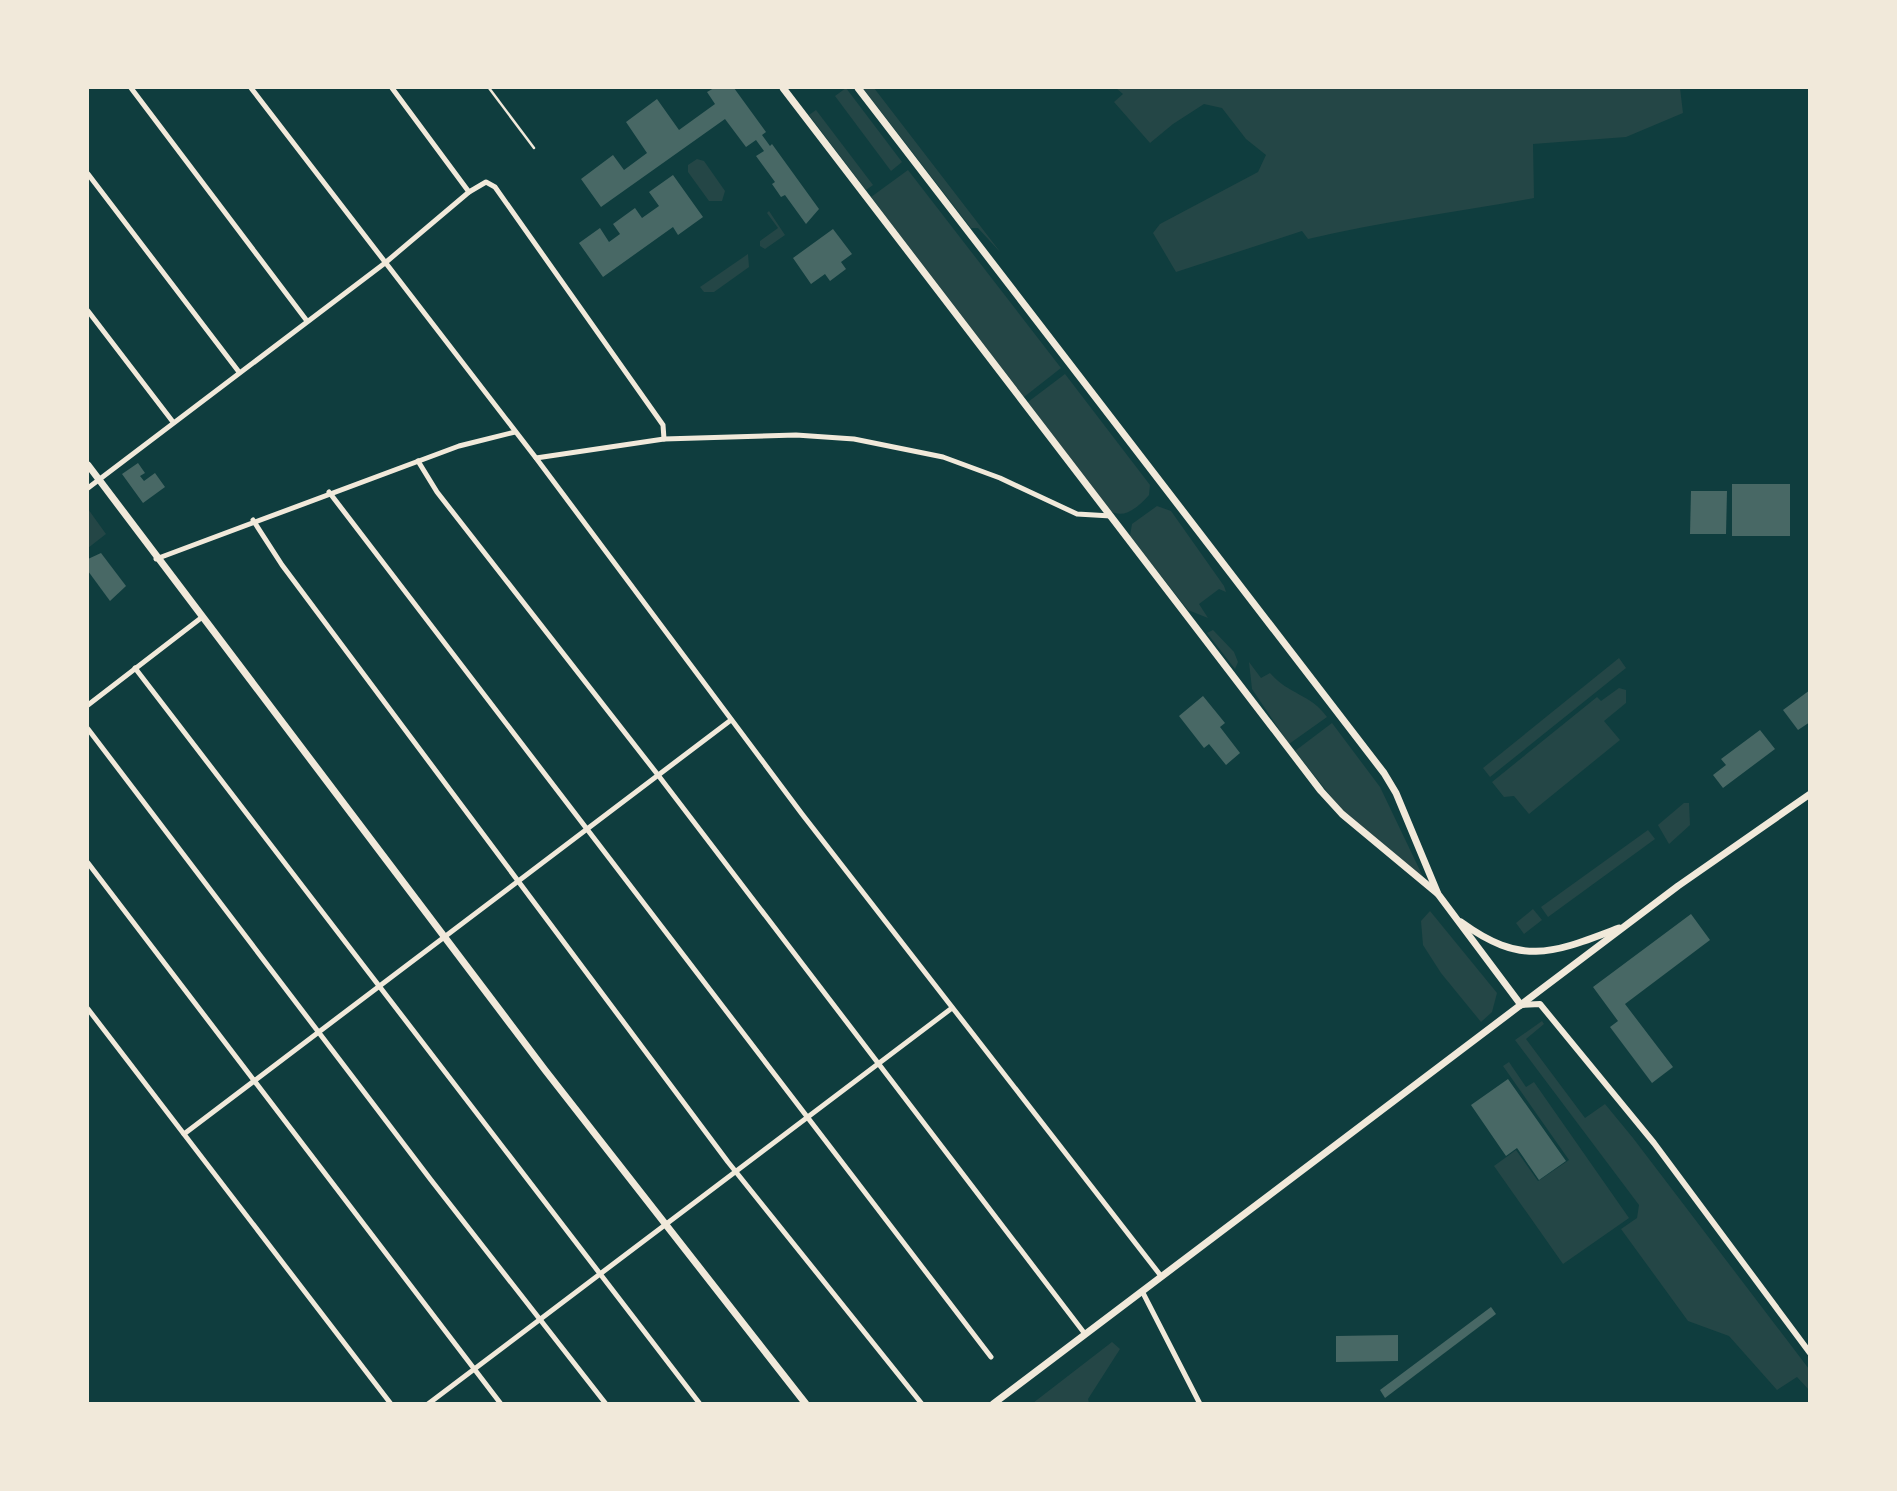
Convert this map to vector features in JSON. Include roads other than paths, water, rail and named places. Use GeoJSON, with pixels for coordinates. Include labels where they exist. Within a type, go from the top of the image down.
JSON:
{"type":"FeatureCollection","features":[{"type":"Feature","properties":{"kind":"main road"},"geometry":{"type":"LineString","coordinates":[[783,88],[1321,791],[1342,814],[1438,894]]}},
{"type":"Feature","properties":{"kind":"main road"},"geometry":{"type":"LineString","coordinates":[[858,88],[1384,773],[1396,793],[1438,894],[1521,1005]]}},
{"type":"Feature","properties":{"kind":"main road"},"geometry":{"type":"LineString","coordinates":[[88,465],[156,559],[444,937],[806,1404]]}},
{"type":"Feature","properties":{"kind":"main road"},"geometry":{"type":"LineString","coordinates":[[993,1404],[1629,924],[1810,794]]}},
{"type":"Feature","properties":{"kind":"main road"},"geometry":{"type":"LineString","coordinates":[[1454,917],[1478,934],[1497,943],[1539,953],[1576,944],[1629,924]]}},
{"type":"Feature","properties":{"kind":"street"},"geometry":{"type":"LineString","coordinates":[[131,88],[307,321]]}},
{"type":"Feature","properties":{"kind":"street"},"geometry":{"type":"LineString","coordinates":[[251,88],[536,458],[731,720],[1161,1276]]}},
{"type":"Feature","properties":{"kind":"street"},"geometry":{"type":"LineString","coordinates":[[391,88],[469,192]]}},
{"type":"Feature","properties":{"kind":"street"},"geometry":{"type":"LineString","coordinates":[[88,174],[239,373]]}},
{"type":"Feature","properties":{"kind":"street"},"geometry":{"type":"LineString","coordinates":[[88,488],[385,263],[469,192],[486,182],[495,187],[663,425],[664,439]]}},
{"type":"Feature","properties":{"kind":"street"},"geometry":{"type":"LineString","coordinates":[[88,311],[173,422]]}},
{"type":"Feature","properties":{"kind":"street"},"geometry":{"type":"LineString","coordinates":[[156,559],[330,492],[418,461],[515,432]]}},
{"type":"Feature","properties":{"kind":"street"},"geometry":{"type":"LineString","coordinates":[[536,458],[664,439],[796,435],[895,445],[943,457],[1000,478],[1077,514],[1111,516]]}},
{"type":"Feature","properties":{"kind":"street"},"geometry":{"type":"LineString","coordinates":[[418,461],[437,492],[658,775],[1085,1334]]}},
{"type":"Feature","properties":{"kind":"street"},"geometry":{"type":"LineString","coordinates":[[330,492],[806,1119],[991,1357]]}},
{"type":"Feature","properties":{"kind":"street"},"geometry":{"type":"LineString","coordinates":[[253,520],[288,573],[736,1172],[922,1404]]}},
{"type":"Feature","properties":{"kind":"street"},"geometry":{"type":"LineString","coordinates":[[88,705],[201,618]]}},
{"type":"Feature","properties":{"kind":"street"},"geometry":{"type":"LineString","coordinates":[[135,668],[700,1404]]}},
{"type":"Feature","properties":{"kind":"street"},"geometry":{"type":"LineString","coordinates":[[184,1134],[731,720]]}},
{"type":"Feature","properties":{"kind":"street"},"geometry":{"type":"LineString","coordinates":[[88,729],[431,1180],[542,1318],[606,1404]]}},
{"type":"Feature","properties":{"kind":"street"},"geometry":{"type":"LineString","coordinates":[[88,863],[501,1404]]}},
{"type":"Feature","properties":{"kind":"street"},"geometry":{"type":"LineString","coordinates":[[1521,1005],[1540,1004],[1654,1143],[1810,1353]]}},
{"type":"Feature","properties":{"kind":"street"},"geometry":{"type":"LineString","coordinates":[[428,1404],[952,1008]]}},
{"type":"Feature","properties":{"kind":"street"},"geometry":{"type":"LineString","coordinates":[[88,1009],[391,1404]]}},
{"type":"Feature","properties":{"kind":"street"},"geometry":{"type":"LineString","coordinates":[[1142,1291],[1200,1404]]}},
{"type":"Feature","properties":{"kind":"lane"},"geometry":{"type":"LineString","coordinates":[[489,88],[534,148]]}}]}
